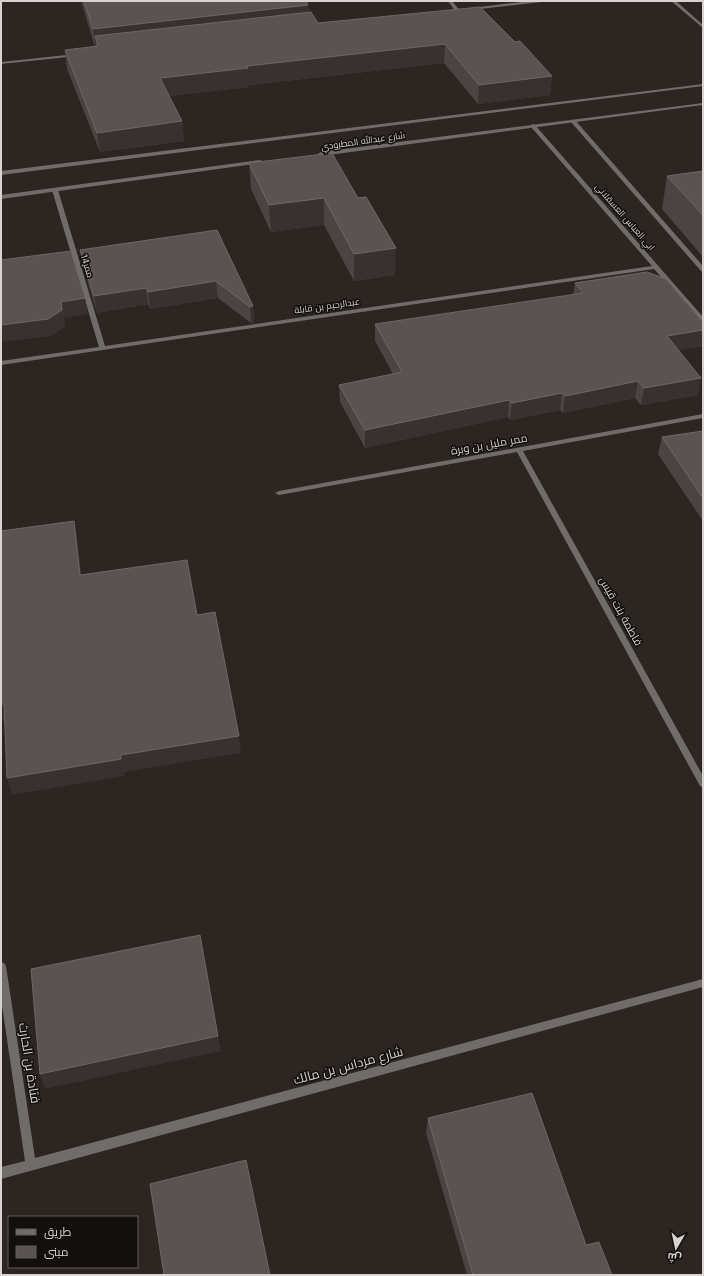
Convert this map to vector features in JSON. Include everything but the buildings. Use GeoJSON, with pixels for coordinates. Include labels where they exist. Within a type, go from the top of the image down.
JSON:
{"type":"FeatureCollection","features":[{"type":"Feature","properties":{"kind":"street"},"geometry":{"type":"LineString","coordinates":[[450,1],[458,11]]}},
{"type":"Feature","properties":{"kind":"street"},"geometry":{"type":"LineString","coordinates":[[450,12],[542,1]]}},
{"type":"Feature","properties":{"kind":"street"},"geometry":{"type":"LineString","coordinates":[[673,1],[703,27]]}},
{"type":"Feature","properties":{"kind":"street"},"geometry":{"type":"LineString","coordinates":[[1,63],[80,54]]}},
{"type":"Feature","properties":{"kind":"street","name":"شارع عبدالله المطرودي"},"geometry":{"type":"LineString","coordinates":[[1,173],[703,86]]}},
{"type":"Feature","properties":{"kind":"street","name":"شارع عبدالله المطرودي"},"geometry":{"type":"LineString","coordinates":[[313,155],[703,104]]}},
{"type":"Feature","properties":{"kind":"street"},"geometry":{"type":"LineString","coordinates":[[573,121],[703,270]]}},
{"type":"Feature","properties":{"kind":"street","name":"ابي العباس العسقلاني"},"geometry":{"type":"LineString","coordinates":[[533,126],[703,321]]}},
{"type":"Feature","properties":{"kind":"street"},"geometry":{"type":"LineString","coordinates":[[1,197],[266,162]]}},
{"type":"Feature","properties":{"kind":"street","name":"ممر14"},"geometry":{"type":"LineString","coordinates":[[55,190],[103,348]]}},
{"type":"Feature","properties":{"kind":"street","name":"عبدالرحيم بن قابلة"},"geometry":{"type":"LineString","coordinates":[[1,363],[656,267]]}},
{"type":"Feature","properties":{"kind":"street","name":"ممر مليل بن وبرة"},"geometry":{"type":"LineString","coordinates":[[279,493],[703,416]]}},
{"type":"Feature","properties":{"kind":"street","name":"فاطمة بنت قيس"},"geometry":{"type":"LineString","coordinates":[[520,449],[703,784]]}},
{"type":"Feature","properties":{"kind":"street","name":"فتادة بن الحارث"},"geometry":{"type":"LineString","coordinates":[[1,966],[31,1165]]}},
{"type":"Feature","properties":{"kind":"street","name":"شارع مرداس بن مالك"},"geometry":{"type":"LineString","coordinates":[[1,1173],[703,983]]}}]}
